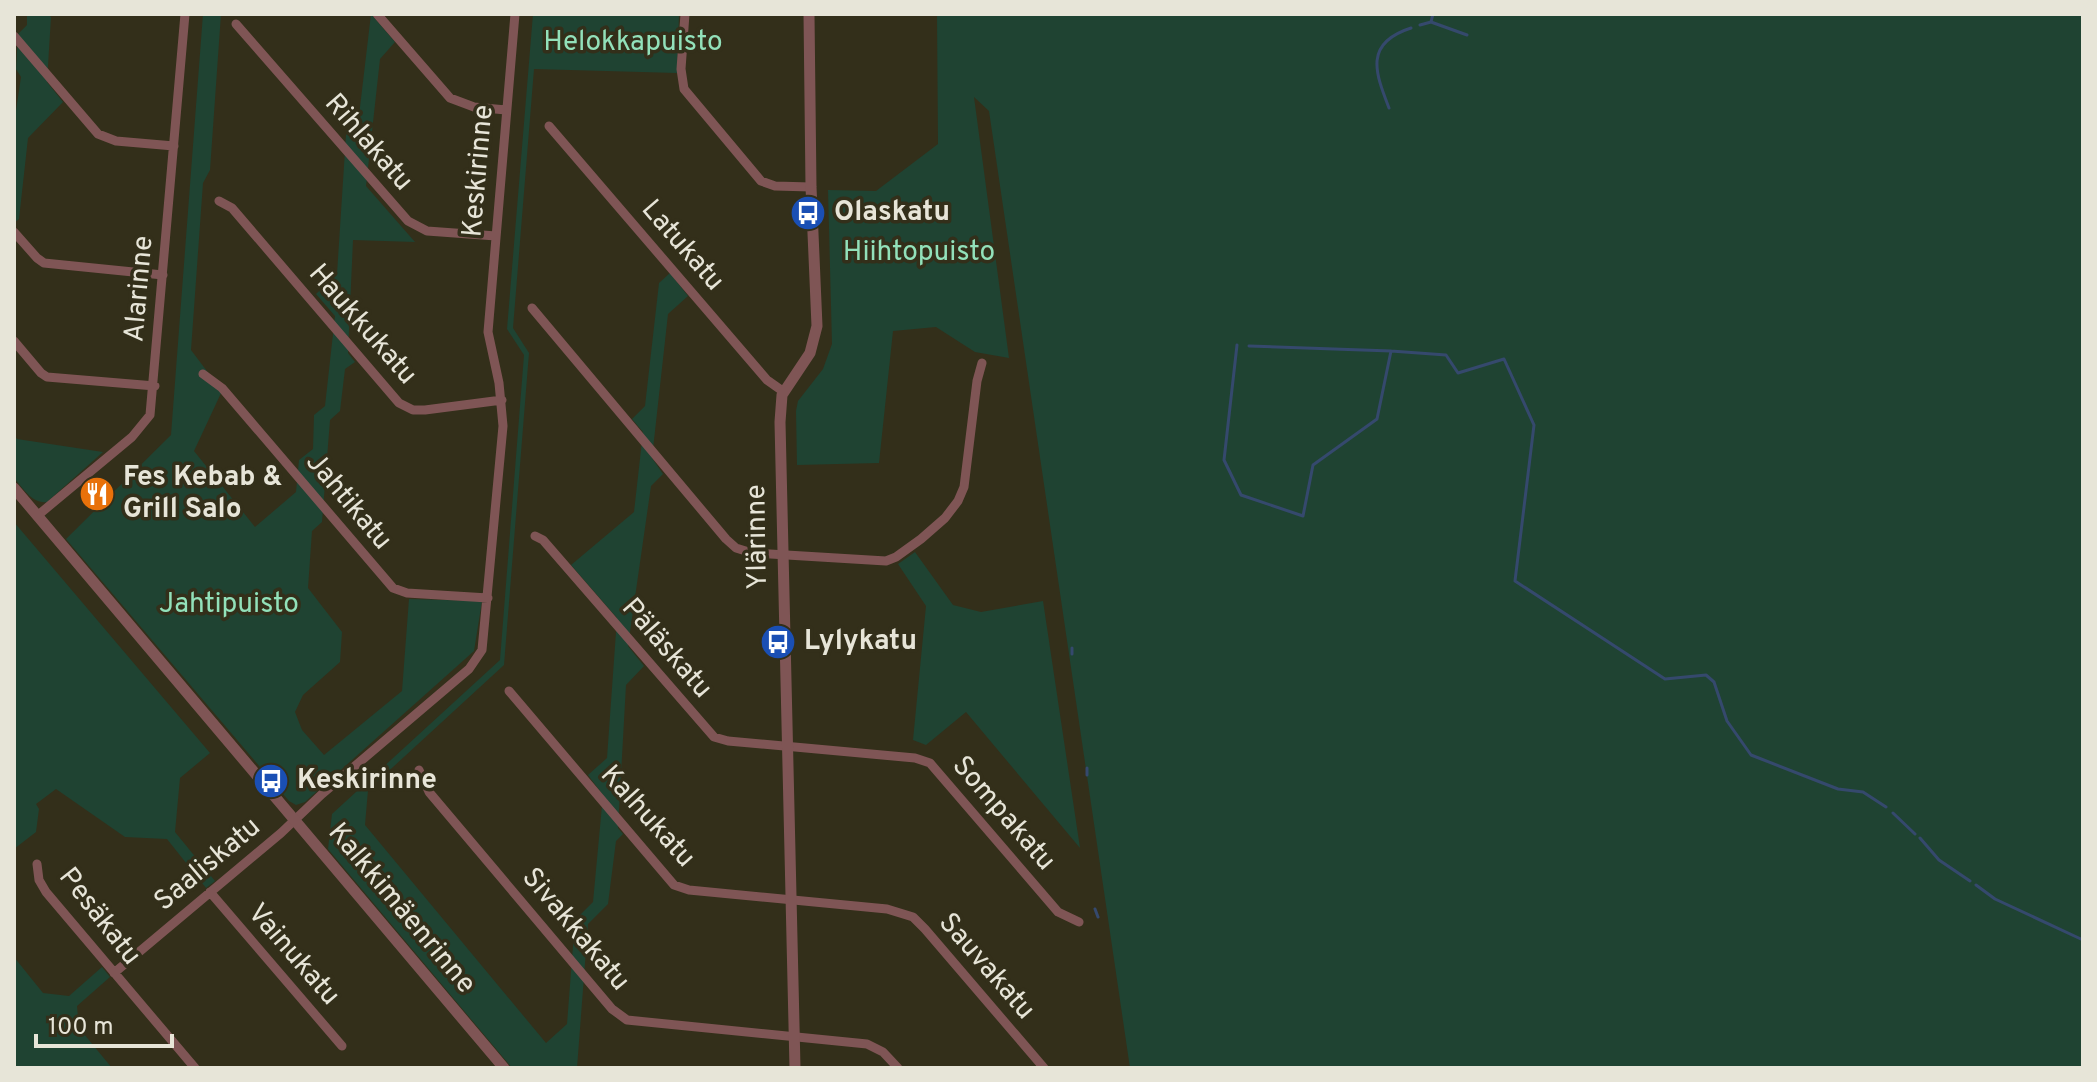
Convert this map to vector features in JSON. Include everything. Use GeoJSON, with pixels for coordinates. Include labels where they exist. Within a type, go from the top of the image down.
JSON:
{"type":"FeatureCollection","features":[{"type":"Feature","properties":{"kind":"street","name":"Alarinne"},"geometry":{"type":"LineString","coordinates":[[37,516],[142,428],[150,415],[155,386],[185,14]]}},
{"type":"Feature","properties":{"kind":"street"},"geometry":{"type":"LineString","coordinates":[[377,14],[450,98],[474,107],[506,110]]}},
{"type":"Feature","properties":{"kind":"street","name":"Keskirinne"},"geometry":{"type":"LineString","coordinates":[[294,821],[475,662],[484,641],[502,444],[502,400],[488,332],[515,14]]}},
{"type":"Feature","properties":{"kind":"street"},"geometry":{"type":"LineString","coordinates":[[685,14],[681,76],[687,95],[761,181],[775,186],[811,187]]}},
{"type":"Feature","properties":{"kind":"street","name":"Ylärinne"},"geometry":{"type":"LineString","coordinates":[[795,1068],[780,422],[784,392],[810,353],[817,326],[811,187],[809,14]]}},
{"type":"Feature","properties":{"kind":"street","name":"Rihlakatu"},"geometry":{"type":"LineString","coordinates":[[236,24],[408,221],[427,231],[496,236]]}},
{"type":"Feature","properties":{"kind":"street"},"geometry":{"type":"LineString","coordinates":[[14,36],[98,134],[116,141],[174,146]]}},
{"type":"Feature","properties":{"kind":"street","name":"Latukatu"},"geometry":{"type":"LineString","coordinates":[[549,126],[767,380],[784,392]]}},
{"type":"Feature","properties":{"kind":"street","name":"Haukkukatu"},"geometry":{"type":"LineString","coordinates":[[219,201],[232,208],[399,403],[413,410],[425,410],[502,400]]}},
{"type":"Feature","properties":{"kind":"street"},"geometry":{"type":"LineString","coordinates":[[14,232],[44,263],[163,275]]}},
{"type":"Feature","properties":{"kind":"street"},"geometry":{"type":"LineString","coordinates":[[532,308],[730,544],[752,553],[886,561],[917,542],[945,518],[964,487],[982,363]]}},
{"type":"Feature","properties":{"kind":"street"},"geometry":{"type":"LineString","coordinates":[[14,341],[47,377],[155,386]]}},
{"type":"Feature","properties":{"kind":"street","name":"Jahtikatu"},"geometry":{"type":"LineString","coordinates":[[203,374],[222,388],[393,588],[407,593],[488,598]]}},
{"type":"Feature","properties":{"kind":"street","name":"Kalkkimäenrinne"},"geometry":{"type":"LineString","coordinates":[[14,488],[504,1068]]}},
{"type":"Feature","properties":{"kind":"street","name":"Päläskatu"},"geometry":{"type":"LineString","coordinates":[[535,536],[543,540],[714,737],[787,746]]}},
{"type":"Feature","properties":{"kind":"street","name":"Kalhukatu"},"geometry":{"type":"LineString","coordinates":[[509,691],[674,885],[689,890],[790,900]]}},
{"type":"Feature","properties":{"kind":"street","name":"Sompakatu"},"geometry":{"type":"LineString","coordinates":[[787,746],[915,758],[930,763],[1058,912],[1079,922]]}},
{"type":"Feature","properties":{"kind":"street","name":"Sivakkakatu"},"geometry":{"type":"LineString","coordinates":[[419,770],[429,792],[618,1015],[638,1023],[873,1045],[898,1068]]}},
{"type":"Feature","properties":{"kind":"street","name":"Saaliskatu"},"geometry":{"type":"LineString","coordinates":[[114,973],[294,821]]}},
{"type":"Feature","properties":{"kind":"street","name":"Pesäkatu"},"geometry":{"type":"LineString","coordinates":[[37,864],[39,880],[46,892],[195,1068]]}},
{"type":"Feature","properties":{"kind":"street","name":"Vainukatu"},"geometry":{"type":"LineString","coordinates":[[210,892],[342,1046]]}},
{"type":"Feature","properties":{"kind":"street","name":"Sauvakatu"},"geometry":{"type":"LineString","coordinates":[[790,900],[887,909],[913,917],[1044,1068]]}},
{"type":"Feature","properties":{"kind":"green space"},"geometry":{"type":"Polygon","coordinates":[[[27,14],[48,14],[51,17],[47,82],[63,102],[28,138],[19,219],[14,223],[14,124],[21,77],[16,69],[18,34],[27,25],[27,14]]]}},
{"type":"Feature","properties":{"kind":"green space","name":"Jahtipuisto"},"geometry":{"type":"Polygon","coordinates":[[[203,14],[221,14],[210,170],[203,183],[191,350],[222,391],[194,451],[255,527],[296,492],[299,460],[313,449],[314,415],[325,406],[335,316],[316,294],[337,274],[346,135],[358,124],[371,14],[395,42],[380,59],[366,186],[415,242],[353,240],[348,353],[355,362],[345,369],[340,411],[330,420],[322,522],[312,531],[308,588],[342,632],[340,662],[303,695],[295,712],[302,730],[324,755],[402,691],[409,599],[482,601],[474,651],[305,802],[296,805],[289,801],[66,539],[171,435],[203,14]]]}},
{"type":"Feature","properties":{"kind":"green space","name":"Helokkapuisto"},"geometry":{"type":"Polygon","coordinates":[[[533,14],[679,14],[677,73],[534,69],[513,328],[529,353],[504,665],[368,790],[365,825],[546,1043],[567,1024],[575,920],[593,902],[603,795],[588,775],[607,758],[617,618],[571,565],[634,512],[643,432],[632,419],[645,406],[659,283],[670,273],[688,296],[668,314],[652,458],[663,474],[651,486],[628,646],[644,666],[626,685],[618,828],[623,834],[616,841],[608,904],[588,924],[577,1068],[512,1068],[328,849],[332,814],[500,660],[524,355],[507,329],[533,14]]]}},
{"type":"Feature","properties":{"kind":"green space","name":"Hiihtopuisto"},"geometry":{"type":"Polygon","coordinates":[[[937,14],[2083,14],[2083,1068],[1130,1068],[989,111],[974,97],[1009,358],[975,352],[936,327],[893,331],[879,463],[797,465],[798,401],[823,369],[832,344],[828,190],[876,191],[938,144],[937,14]]]}},
{"type":"Feature","properties":{"kind":"green space"},"geometry":{"type":"Polygon","coordinates":[[[14,435],[17,439],[103,452],[47,502],[42,502],[28,494],[14,478],[14,435]]]}},
{"type":"Feature","properties":{"kind":"green space"},"geometry":{"type":"Polygon","coordinates":[[[14,522],[210,753],[180,778],[175,832],[215,881],[206,888],[167,839],[125,837],[56,789],[36,804],[39,809],[36,832],[14,849],[14,522]]]}},
{"type":"Feature","properties":{"kind":"green space"},"geometry":{"type":"Polygon","coordinates":[[[915,552],[953,605],[981,612],[1043,601],[1080,848],[966,712],[926,745],[913,740],[926,606],[898,564],[915,552]]]}},
{"type":"Feature","properties":{"kind":"green space"},"geometry":{"type":"Polygon","coordinates":[[[14,957],[43,993],[69,996],[102,967],[110,977],[77,1006],[79,1028],[112,1068],[14,1068],[14,957]]]}},
{"type":"Feature","properties":{"kind":"waterway"},"geometry":{"type":"LineString","coordinates":[[1433,14],[1431,22],[1467,35]]}},
{"type":"Feature","properties":{"kind":"waterway"},"geometry":{"type":"LineString","coordinates":[[1420,25],[1431,22]]}},
{"type":"Feature","properties":{"kind":"waterway"},"geometry":{"type":"LineString","coordinates":[[1389,108],[1377,71],[1377,60],[1386,42],[1411,28]]}},
{"type":"Feature","properties":{"kind":"waterway"},"geometry":{"type":"LineString","coordinates":[[1237,345],[1224,460],[1241,495],[1303,516],[1313,465],[1377,419],[1391,351]]}},
{"type":"Feature","properties":{"kind":"waterway"},"geometry":{"type":"LineString","coordinates":[[1249,346],[1446,355],[1458,373],[1504,359],[1534,425],[1515,581],[1665,679],[1706,675],[1714,682],[1727,721],[1751,755],[1838,789],[1863,792],[1886,807]]}},
{"type":"Feature","properties":{"kind":"waterway"},"geometry":{"type":"LineString","coordinates":[[1072,648],[1072,654]]}},
{"type":"Feature","properties":{"kind":"waterway"},"geometry":{"type":"LineString","coordinates":[[1087,768],[1087,775]]}},
{"type":"Feature","properties":{"kind":"waterway"},"geometry":{"type":"LineString","coordinates":[[1893,813],[1915,834]]}},
{"type":"Feature","properties":{"kind":"waterway"},"geometry":{"type":"LineString","coordinates":[[1920,838],[1939,860],[1970,881]]}},
{"type":"Feature","properties":{"kind":"waterway"},"geometry":{"type":"LineString","coordinates":[[1976,885],[1995,899],[2083,940]]}},
{"type":"Feature","properties":{"kind":"waterway"},"geometry":{"type":"LineString","coordinates":[[1095,909],[1098,917]]}},
{"type":"Feature","properties":{"kind":"place","name":"Olaskatu"},"geometry":{"type":"Point","coordinates":[808,213]}},
{"type":"Feature","properties":{"kind":"place","name":"Fes Kebab & Grill Salo"},"geometry":{"type":"Point","coordinates":[97,494]}},
{"type":"Feature","properties":{"kind":"place","name":"Lylykatu"},"geometry":{"type":"Point","coordinates":[778,642]}},
{"type":"Feature","properties":{"kind":"place","name":"Keskirinne"},"geometry":{"type":"Point","coordinates":[271,781]}}]}
